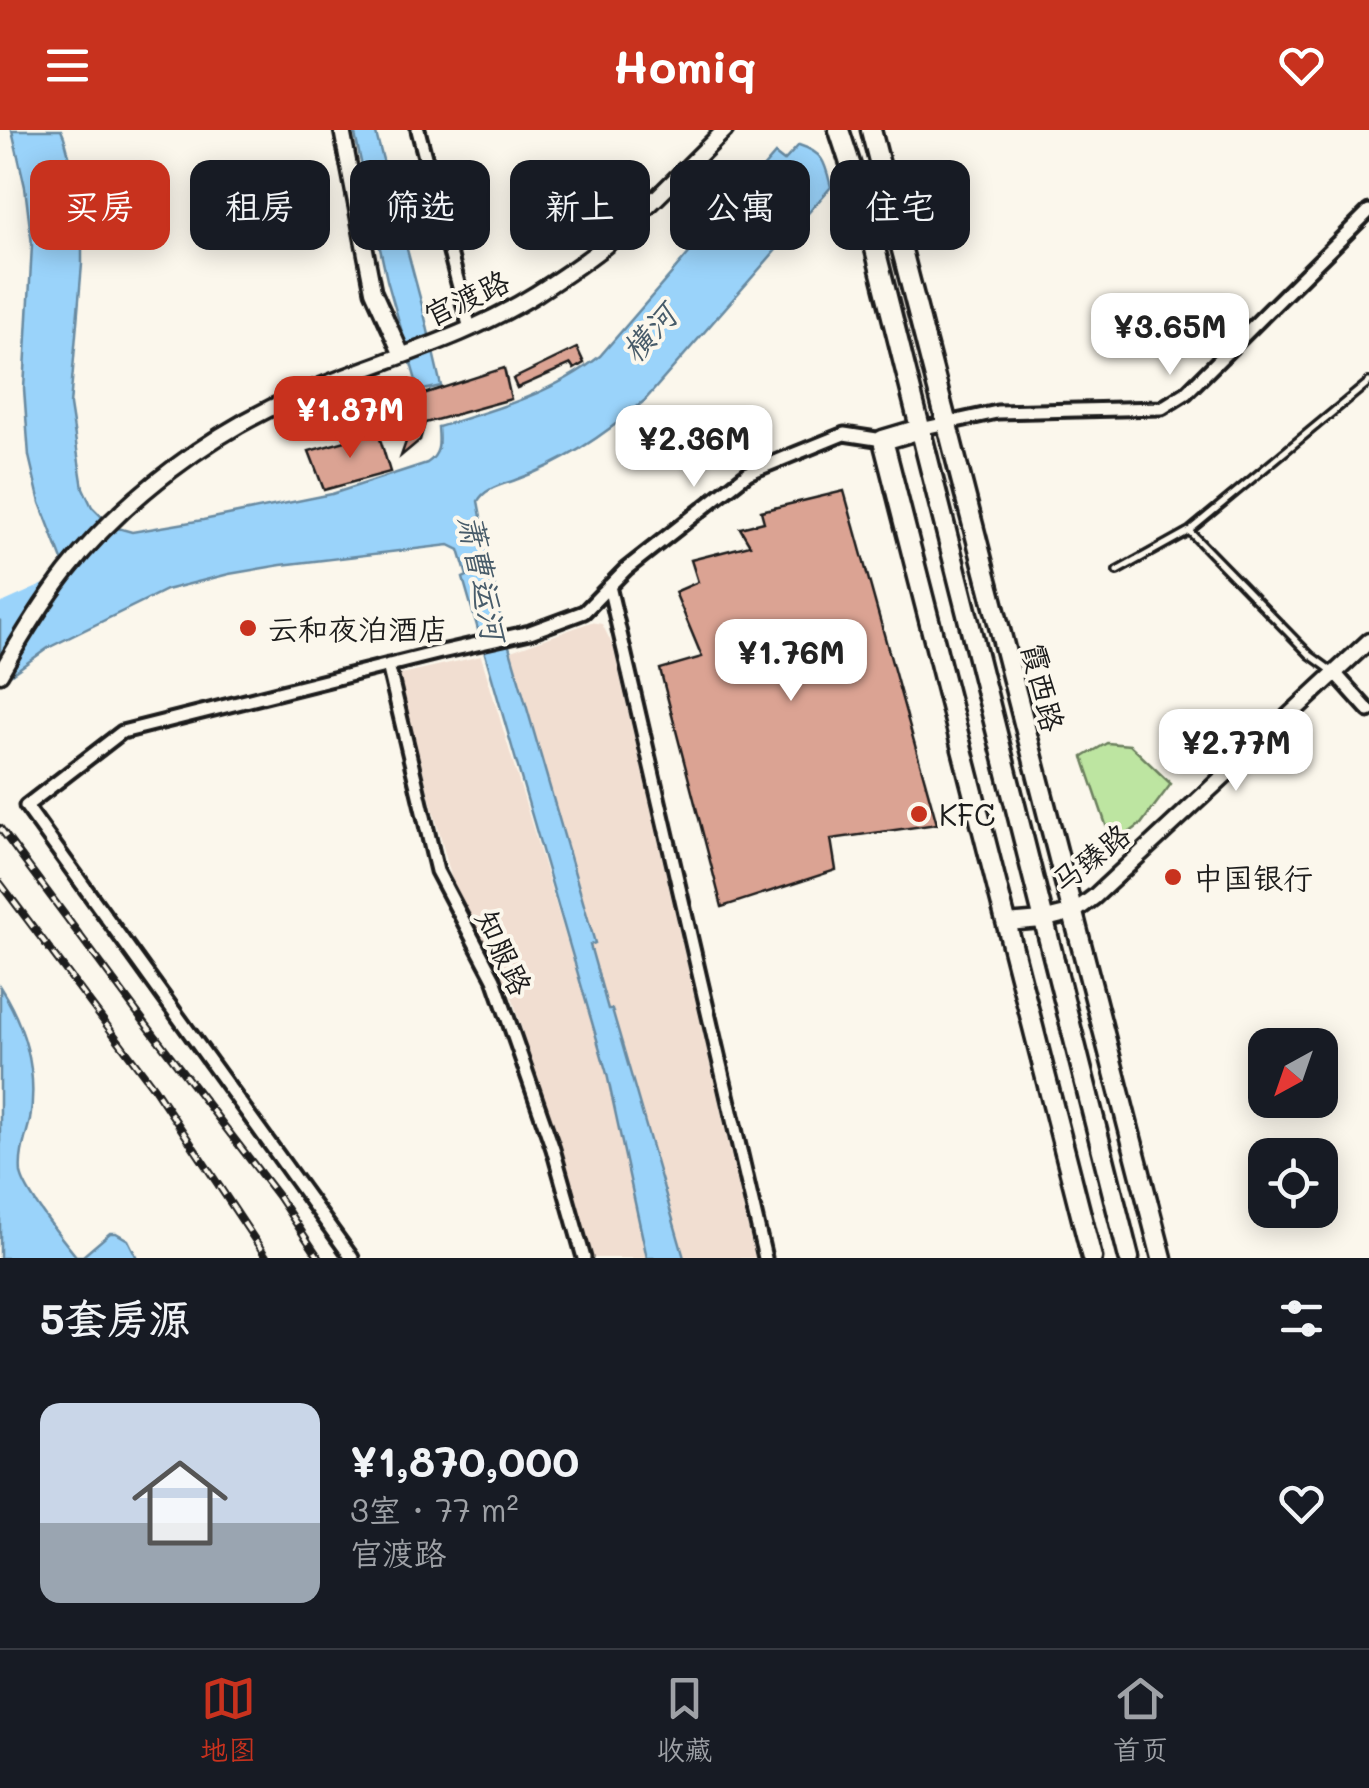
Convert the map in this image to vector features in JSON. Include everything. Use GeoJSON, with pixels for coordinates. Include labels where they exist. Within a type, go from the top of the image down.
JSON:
{"type":"FeatureCollection","features":[{"type":"Feature","properties":{"kind":"main road","name":"霞西路"},"geometry":{"type":"LineString","coordinates":[[837,133],[870,227],[1129,1258]]}},
{"type":"Feature","properties":{"kind":"main road","name":"霞西路"},"geometry":{"type":"LineString","coordinates":[[873,136],[1162,1258]]}},
{"type":"Feature","properties":{"kind":"main road"},"geometry":{"type":"LineString","coordinates":[[920,429],[883,440],[1092,1258]]}},
{"type":"Feature","properties":{"kind":"street"},"geometry":{"type":"LineString","coordinates":[[342,130],[374,291],[402,355]]}},
{"type":"Feature","properties":{"kind":"street"},"geometry":{"type":"LineString","coordinates":[[418,130],[470,329]]}},
{"type":"Feature","properties":{"kind":"street","name":"官渡路"},"geometry":{"type":"LineString","coordinates":[[0,674],[66,571],[122,511],[175,468],[239,424],[298,395],[442,341],[536,294],[609,242],[725,130]]}},
{"type":"Feature","properties":{"kind":"street"},"geometry":{"type":"LineString","coordinates":[[920,429],[997,412],[1162,408],[1186,392],[1369,211]]}},
{"type":"Feature","properties":{"kind":"street"},"geometry":{"type":"LineString","coordinates":[[352,1258],[26,806],[122,732],[530,632],[584,612],[626,569],[748,474],[844,434],[883,440]]}},
{"type":"Feature","properties":{"kind":"street"},"geometry":{"type":"LineString","coordinates":[[609,586],[765,1258]]}},
{"type":"Feature","properties":{"kind":"street","name":"马臻路"},"geometry":{"type":"LineString","coordinates":[[1007,923],[1074,912],[1094,897],[1369,641]]}},
{"type":"Feature","properties":{"kind":"street","name":"知服路"},"geometry":{"type":"LineString","coordinates":[[388,665],[437,870],[494,978],[553,1149],[584,1258]]}},
{"type":"Feature","properties":{"kind":"street"},"geometry":{"type":"LineString","coordinates":[[1335,673],[1369,711]]}},
{"type":"Feature","properties":{"kind":"lane"},"geometry":{"type":"LineString","coordinates":[[1116,571],[1189,531],[1369,382]]}},
{"type":"Feature","properties":{"kind":"lane"},"geometry":{"type":"LineString","coordinates":[[1189,531],[1310,655],[1335,673]]}},
{"type":"Feature","properties":{"kind":"shaded area"},"geometry":{"type":"Polygon","coordinates":[[[591,622],[602,624],[613,646],[755,1258],[684,1258],[612,1010],[608,1010],[590,945],[595,942],[511,651],[591,622]]]}},
{"type":"Feature","properties":{"kind":"shaded area"},"geometry":{"type":"Polygon","coordinates":[[[481,656],[607,1074],[647,1258],[591,1258],[513,1000],[452,880],[397,675],[481,656]]]}},
{"type":"Feature","properties":{"kind":"green space"},"geometry":{"type":"Polygon","coordinates":[[[1107,743],[1130,745],[1171,784],[1141,824],[1126,835],[1106,825],[1083,757],[1107,743]]]}},
{"type":"Feature","properties":{"kind":"water"},"geometry":{"type":"Polygon","coordinates":[[[12,130],[61,130],[70,160],[30,160],[30,228],[12,130]]]}},
{"type":"Feature","properties":{"kind":"water"},"geometry":{"type":"Polygon","coordinates":[[[354,130],[375,130],[383,160],[361,160],[354,130]]]}},
{"type":"Feature","properties":{"kind":"water"},"geometry":{"type":"Polygon","coordinates":[[[799,145],[814,152],[827,171],[830,188],[810,211],[810,160],[785,160],[799,145]]]}},
{"type":"Feature","properties":{"kind":"water"},"geometry":{"type":"Polygon","coordinates":[[[32,250],[82,250],[70,405],[83,488],[92,507],[105,520],[132,532],[203,520],[332,494],[427,463],[437,452],[438,427],[543,390],[600,356],[692,250],[776,250],[644,401],[569,456],[490,489],[478,501],[500,615],[595,943],[590,945],[608,1009],[612,1009],[684,1258],[647,1258],[607,1074],[463,578],[467,576],[459,550],[449,545],[281,565],[166,590],[48,648],[0,682],[0,617],[58,592],[67,586],[69,578],[40,503],[29,456],[24,389],[32,250]]]}},
{"type":"Feature","properties":{"kind":"water"},"geometry":{"type":"Polygon","coordinates":[[[380,250],[407,250],[441,386],[419,391],[380,250]]]}},
{"type":"Feature","properties":{"kind":"water"},"geometry":{"type":"Polygon","coordinates":[[[0,987],[17,1018],[31,1067],[32,1102],[21,1159],[21,1173],[29,1191],[76,1256],[83,1256],[110,1233],[116,1233],[128,1240],[137,1258],[0,1258],[0,987]]]}},
{"type":"Feature","properties":{"kind":"building"},"geometry":{"type":"Polygon","coordinates":[[[577,348],[584,363],[574,369],[571,364],[517,388],[513,379],[577,348]]]}},
{"type":"Feature","properties":{"kind":"building"},"geometry":{"type":"Polygon","coordinates":[[[504,368],[511,399],[425,423],[420,440],[401,456],[414,419],[408,399],[504,368]]]}},
{"type":"Feature","properties":{"kind":"building"},"geometry":{"type":"Polygon","coordinates":[[[378,432],[390,472],[324,490],[309,451],[378,432]]]}},
{"type":"Feature","properties":{"kind":"building"},"geometry":{"type":"Polygon","coordinates":[[[844,491],[937,824],[831,839],[836,870],[722,907],[660,669],[702,657],[675,592],[698,582],[691,560],[750,545],[740,528],[764,522],[761,511],[844,491]]]}},
{"type":"Feature","properties":{"kind":"waterway"},"geometry":{"type":"LineString","coordinates":[[0,612],[60,585]]}},
{"type":"Feature","properties":{"kind":"railway"},"geometry":{"type":"LineString","coordinates":[[0,828],[278,1196],[319,1258]]}},
{"type":"Feature","properties":{"kind":"railway"},"geometry":{"type":"LineString","coordinates":[[0,883],[154,1088],[267,1258]]}},
{"type":"Feature","properties":{"kind":"place","name":"云和夜泊酒店"},"geometry":{"type":"Point","coordinates":[248,628]}},
{"type":"Feature","properties":{"kind":"place","name":"KFC"},"geometry":{"type":"Point","coordinates":[919,814]}},
{"type":"Feature","properties":{"kind":"place","name":"中国银行"},"geometry":{"type":"Point","coordinates":[1173,877]}},
{"type":"Feature","properties":{"kind":"water label","name":"横河"},"geometry":{"type":"Point","coordinates":[648,332]}},
{"type":"Feature","properties":{"kind":"water label","name":"萧曹运河"},"geometry":{"type":"Point","coordinates":[484,577]}}]}
